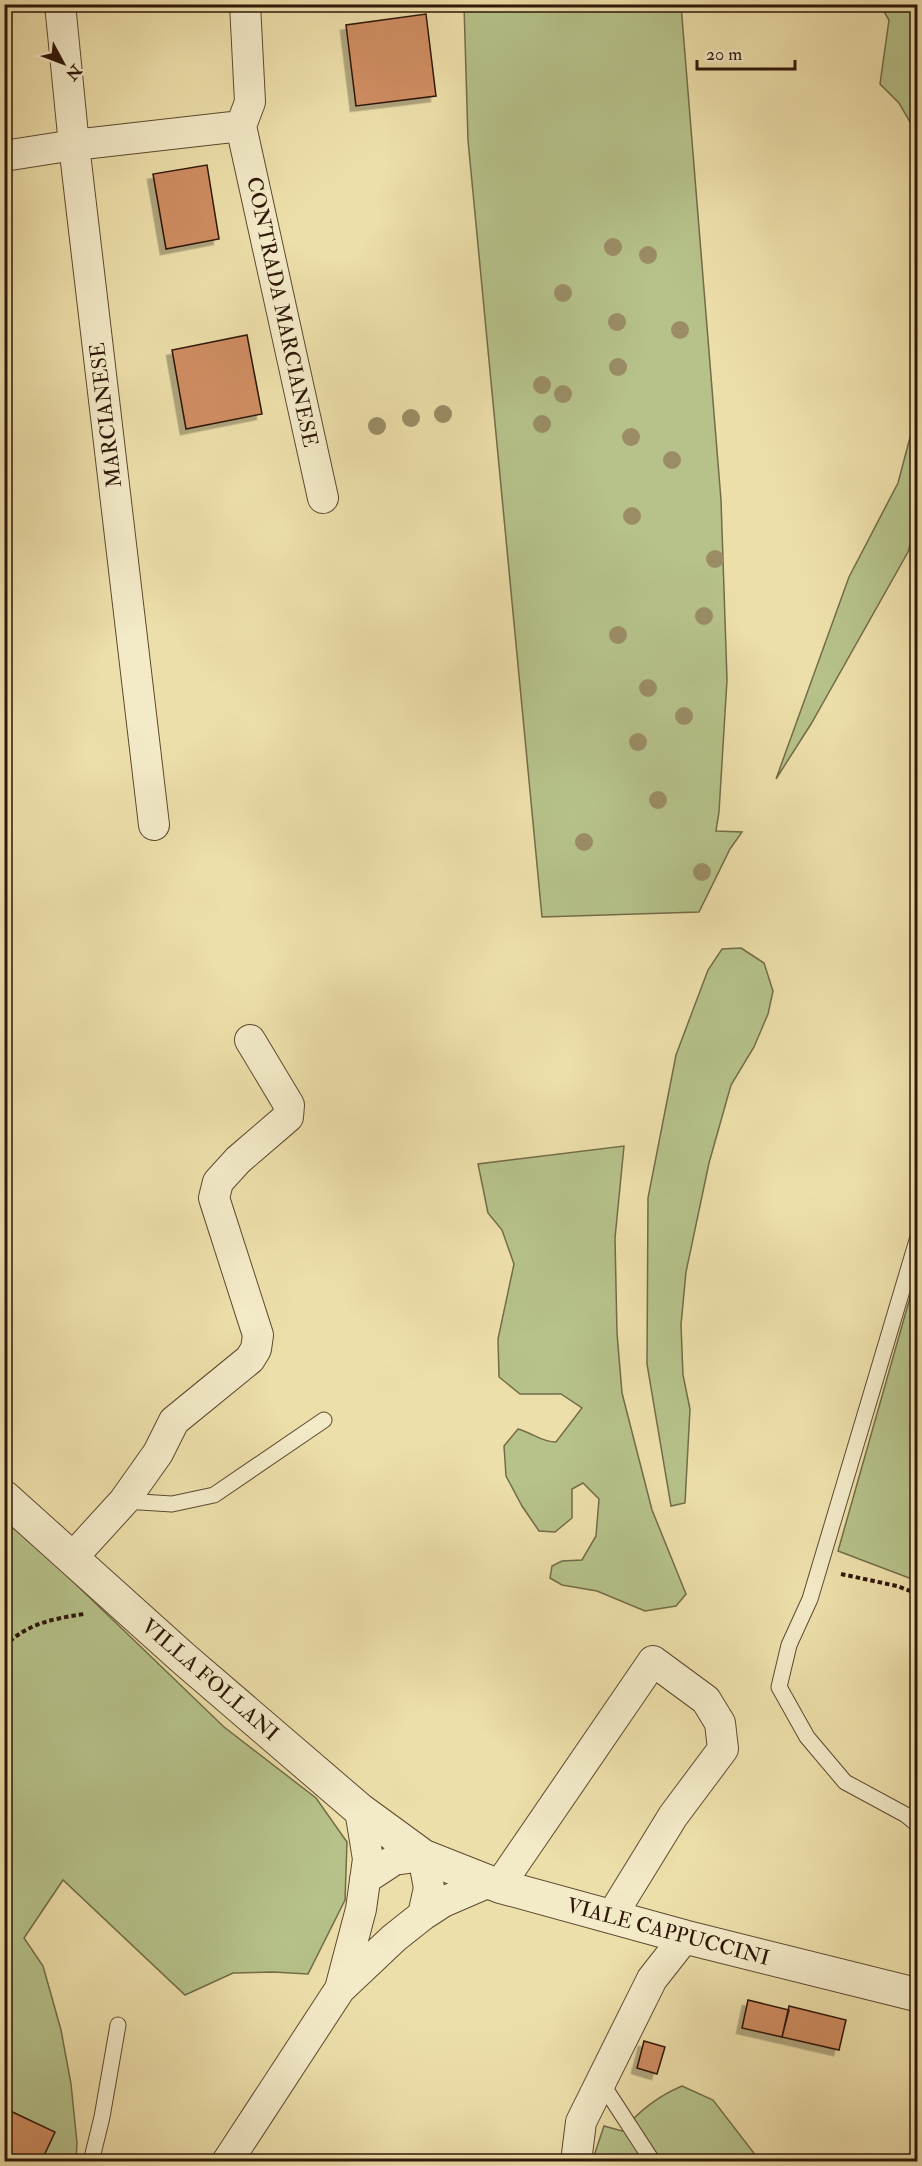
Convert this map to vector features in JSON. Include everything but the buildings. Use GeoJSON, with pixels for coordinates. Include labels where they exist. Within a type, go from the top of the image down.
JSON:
{"type":"FeatureCollection","features":[{"type":"Feature","properties":{"kind":"street","name":"MARCIANESE"},"geometry":{"type":"LineString","coordinates":[[60,4],[74,145],[154,825]]}},
{"type":"Feature","properties":{"kind":"street","name":"CONTRADA MARCIANESE"},"geometry":{"type":"LineString","coordinates":[[245,4],[250,102],[241,126],[323,498]]}},
{"type":"Feature","properties":{"kind":"street"},"geometry":{"type":"LineString","coordinates":[[4,156],[74,145],[241,126]]}},
{"type":"Feature","properties":{"kind":"street"},"geometry":{"type":"LineString","coordinates":[[72,1558],[124,1501],[158,1453],[174,1421],[250,1359],[256,1349],[258,1335],[214,1198],[218,1182],[238,1160],[288,1117],[289,1105],[250,1040]]}},
{"type":"Feature","properties":{"kind":"street","name":"VILLA FOLLANI"},"geometry":{"type":"LineString","coordinates":[[4,1497],[183,1658],[360,1810],[423,1856]]}},
{"type":"Feature","properties":{"kind":"street"},"geometry":{"type":"LineString","coordinates":[[227,2162],[339,1989],[394,1938],[423,1915],[443,1902],[493,1885],[652,1661],[706,1700],[720,1723],[723,1749],[674,1816],[611,1917]]}},
{"type":"Feature","properties":{"kind":"street"},"geometry":{"type":"LineString","coordinates":[[339,1989],[361,1909],[368,1859],[360,1810]]}},
{"type":"Feature","properties":{"kind":"street"},"geometry":{"type":"LineString","coordinates":[[365,1879],[394,1860],[423,1856],[429,1888],[423,1915]]}},
{"type":"Feature","properties":{"kind":"street","name":"VIALE CAPPUCCINI"},"geometry":{"type":"LineString","coordinates":[[423,1856],[493,1885],[685,1937],[918,1995]]}},
{"type":"Feature","properties":{"kind":"street"},"geometry":{"type":"LineString","coordinates":[[576,2162],[581,2122],[652,1979],[685,1937]]}},
{"type":"Feature","properties":{"kind":"lane"},"geometry":{"type":"LineString","coordinates":[[918,1237],[810,1599],[789,1645],[779,1687],[807,1737],[845,1782],[906,1815],[918,1826]]}},
{"type":"Feature","properties":{"kind":"lane"},"geometry":{"type":"LineString","coordinates":[[124,1501],[172,1504],[214,1495],[324,1420]]}},
{"type":"Feature","properties":{"kind":"lane"},"geometry":{"type":"LineString","coordinates":[[91,2162],[102,2117],[118,2025]]}},
{"type":"Feature","properties":{"kind":"lane"},"geometry":{"type":"LineString","coordinates":[[601,2082],[653,2162]]}},
{"type":"Feature","properties":{"kind":"path"},"geometry":{"type":"LineString","coordinates":[[819,1569],[897,1586],[918,1594]]}},
{"type":"Feature","properties":{"kind":"path"},"geometry":{"type":"LineString","coordinates":[[4,1646],[38,1623],[92,1612],[117,1597]]}},
{"type":"Feature","properties":{"kind":"green space"},"geometry":{"type":"Polygon","coordinates":[[[464,5],[681,5],[721,500],[727,680],[716,831],[742,832],[730,849],[699,912],[542,917],[468,140],[464,5]]]}},
{"type":"Feature","properties":{"kind":"green space"},"geometry":{"type":"Polygon","coordinates":[[[880,5],[917,5],[917,134],[899,103],[880,84],[889,20],[880,5]]]}},
{"type":"Feature","properties":{"kind":"green space"},"geometry":{"type":"Polygon","coordinates":[[[917,411],[917,521],[908,552],[811,724],[776,779],[849,577],[898,483],[917,411]]]}},
{"type":"Feature","properties":{"kind":"green space"},"geometry":{"type":"Polygon","coordinates":[[[741,948],[764,963],[773,991],[768,1014],[754,1047],[731,1085],[709,1163],[686,1272],[681,1325],[683,1375],[690,1409],[685,1503],[671,1506],[647,1364],[648,1198],[676,1055],[708,970],[722,949],[741,948]]]}},
{"type":"Feature","properties":{"kind":"green space"},"geometry":{"type":"Polygon","coordinates":[[[624,1146],[615,1238],[617,1333],[622,1393],[652,1510],[686,1594],[676,1606],[645,1611],[597,1591],[562,1585],[550,1578],[552,1566],[562,1561],[582,1560],[596,1536],[599,1499],[583,1483],[572,1489],[572,1518],[555,1532],[539,1531],[506,1476],[504,1446],[518,1429],[546,1441],[556,1442],[582,1408],[561,1394],[520,1394],[499,1377],[498,1339],[514,1264],[502,1230],[488,1213],[478,1164],[624,1146]]]}},
{"type":"Feature","properties":{"kind":"green space"},"geometry":{"type":"Polygon","coordinates":[[[917,1273],[918,1581],[838,1551],[917,1273]]]}},
{"type":"Feature","properties":{"kind":"green space"},"geometry":{"type":"Polygon","coordinates":[[[4,1515],[224,1727],[316,1798],[347,1842],[345,1900],[308,1974],[233,1973],[185,1995],[63,1880],[24,1938],[43,1966],[61,2030],[71,2084],[77,2143],[76,2161],[5,2161],[4,1515]]]}},
{"type":"Feature","properties":{"kind":"green space"},"geometry":{"type":"Polygon","coordinates":[[[682,2086],[713,2100],[760,2161],[592,2162],[604,2126],[622,2131],[649,2105],[682,2086]]]}}]}
